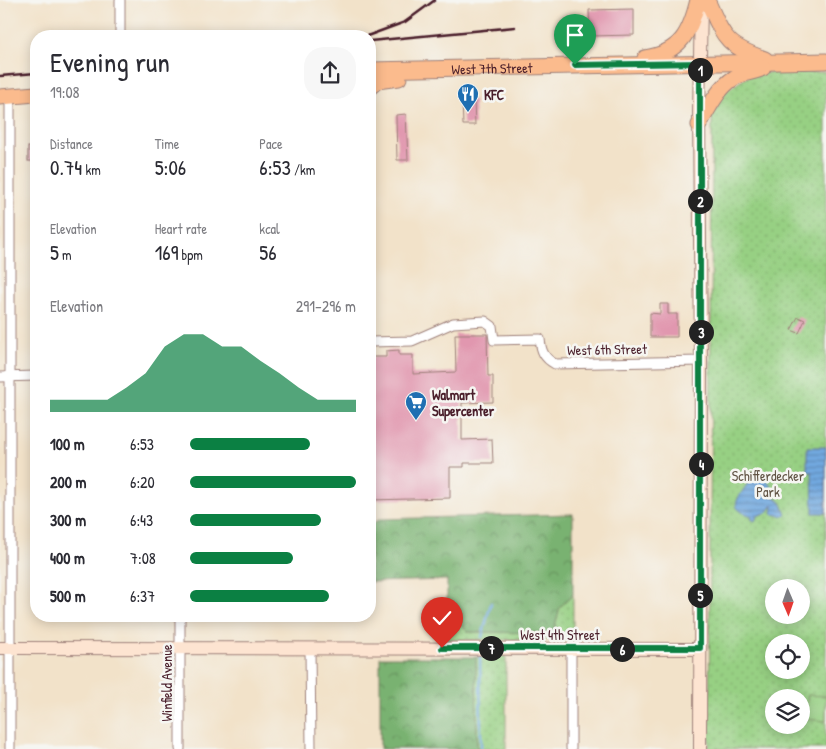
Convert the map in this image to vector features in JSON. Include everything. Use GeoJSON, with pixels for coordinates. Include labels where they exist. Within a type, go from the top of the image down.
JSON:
{"type":"FeatureCollection","features":[{"type":"Feature","properties":{"kind":"main road"},"geometry":{"type":"LineString","coordinates":[[700,0],[700,749]]}},
{"type":"Feature","properties":{"kind":"main road"},"geometry":{"type":"LineString","coordinates":[[629,64],[638,59],[660,55],[677,45],[690,28],[700,0]]}},
{"type":"Feature","properties":{"kind":"main road"},"geometry":{"type":"LineString","coordinates":[[707,0],[726,38],[745,51],[774,62]]}},
{"type":"Feature","properties":{"kind":"main road","name":"West 7th Street"},"geometry":{"type":"LineString","coordinates":[[376,70],[826,61]]}},
{"type":"Feature","properties":{"kind":"main road"},"geometry":{"type":"LineString","coordinates":[[699,125],[722,88],[733,78],[746,72],[759,70],[774,62]]}},
{"type":"Feature","properties":{"kind":"main road"},"geometry":{"type":"LineString","coordinates":[[376,82],[402,78],[423,69]]}},
{"type":"Feature","properties":{"kind":"main road"},"geometry":{"type":"LineString","coordinates":[[5,97],[30,95]]}},
{"type":"Feature","properties":{"kind":"main road","name":"West 4th Street"},"geometry":{"type":"LineString","coordinates":[[5,648],[700,648]]}},
{"type":"Feature","properties":{"kind":"street"},"geometry":{"type":"LineString","coordinates":[[120,0],[120,30]]}},
{"type":"Feature","properties":{"kind":"street"},"geometry":{"type":"LineString","coordinates":[[5,97],[10,376],[5,648],[10,749]]}},
{"type":"Feature","properties":{"kind":"street","name":"West 6th Street"},"geometry":{"type":"LineString","coordinates":[[376,342],[412,342],[453,323],[485,321],[492,326],[494,340],[540,339],[542,353],[547,360],[555,364],[701,361]]}},
{"type":"Feature","properties":{"kind":"street"},"geometry":{"type":"LineString","coordinates":[[0,377],[30,376]]}},
{"type":"Feature","properties":{"kind":"street","name":"Winfield Avenue"},"geometry":{"type":"LineString","coordinates":[[180,622],[180,749]]}},
{"type":"Feature","properties":{"kind":"street"},"geometry":{"type":"LineString","coordinates":[[310,648],[310,749]]}},
{"type":"Feature","properties":{"kind":"street"},"geometry":{"type":"LineString","coordinates":[[571,648],[571,749]]}},
{"type":"Feature","properties":{"kind":"green space","name":"Schifferdecker Park"},"geometry":{"type":"Polygon","coordinates":[[[826,72],[826,749],[709,749],[712,117],[725,91],[754,73],[826,72]]]}},
{"type":"Feature","properties":{"kind":"green space"},"geometry":{"type":"Polygon","coordinates":[[[573,514],[573,595],[560,607],[553,633],[468,632],[447,609],[447,580],[376,582],[376,521],[380,519],[573,514]]]}},
{"type":"Feature","properties":{"kind":"green space"},"geometry":{"type":"Polygon","coordinates":[[[573,595],[573,640],[447,640],[447,609],[468,632],[553,633],[560,606],[573,595]]]}},
{"type":"Feature","properties":{"kind":"green space"},"geometry":{"type":"Polygon","coordinates":[[[506,656],[506,749],[477,749],[476,657],[506,656]]]}},
{"type":"Feature","properties":{"kind":"green space"},"geometry":{"type":"Polygon","coordinates":[[[380,657],[476,657],[477,749],[380,749],[380,657]]]}},
{"type":"Feature","properties":{"kind":"green space"},"geometry":{"type":"Polygon","coordinates":[[[810,695],[826,696],[826,721],[810,719],[810,695]]]}},
{"type":"Feature","properties":{"kind":"water"},"geometry":{"type":"Polygon","coordinates":[[[807,447],[826,447],[826,513],[813,513],[812,472],[807,472],[807,447]]]}},
{"type":"Feature","properties":{"kind":"water"},"geometry":{"type":"Polygon","coordinates":[[[754,477],[762,477],[768,481],[772,496],[780,501],[786,514],[783,516],[772,514],[773,505],[768,512],[757,516],[755,521],[751,519],[752,516],[738,509],[736,503],[738,499],[749,481],[754,477]]]}},
{"type":"Feature","properties":{"kind":"building"},"geometry":{"type":"Polygon","coordinates":[[[634,9],[634,35],[590,36],[589,10],[634,9]]]}},
{"type":"Feature","properties":{"kind":"building","name":"KFC"},"geometry":{"type":"Polygon","coordinates":[[[462,100],[474,100],[475,125],[463,125],[462,100]]]}},
{"type":"Feature","properties":{"kind":"building"},"geometry":{"type":"Polygon","coordinates":[[[406,114],[408,160],[397,160],[396,115],[406,114]]]}},
{"type":"Feature","properties":{"kind":"building"},"geometry":{"type":"Polygon","coordinates":[[[28,147],[30,147],[30,161],[28,161],[28,147]]]}},
{"type":"Feature","properties":{"kind":"building"},"geometry":{"type":"Polygon","coordinates":[[[660,304],[668,304],[668,314],[677,314],[677,337],[650,337],[650,313],[660,314],[660,304]]]}},
{"type":"Feature","properties":{"kind":"building"},"geometry":{"type":"Polygon","coordinates":[[[798,317],[805,320],[799,333],[791,330],[798,317]]]}},
{"type":"Feature","properties":{"kind":"building","name":"Walmart Supercenter"},"geometry":{"type":"Polygon","coordinates":[[[455,334],[487,334],[488,376],[493,376],[493,402],[462,403],[462,440],[492,439],[493,463],[464,463],[464,467],[450,467],[450,498],[376,500],[376,357],[386,357],[386,351],[399,350],[399,355],[413,355],[413,374],[456,372],[455,334]]]}},
{"type":"Feature","properties":{"kind":"waterway"},"geometry":{"type":"LineString","coordinates":[[482,637],[491,603]]}},
{"type":"Feature","properties":{"kind":"waterway"},"geometry":{"type":"LineString","coordinates":[[480,652],[481,749]]}},
{"type":"Feature","properties":{"kind":"railway"},"geometry":{"type":"LineString","coordinates":[[376,33],[405,22],[435,0]]}},
{"type":"Feature","properties":{"kind":"railway"},"geometry":{"type":"LineString","coordinates":[[376,40],[515,27]]}},
{"type":"Feature","properties":{"kind":"railway"},"geometry":{"type":"LineString","coordinates":[[0,76],[30,74]]}},
{"type":"Feature","properties":{"kind":"place","name":"KFC"},"geometry":{"type":"Point","coordinates":[468,113]}},
{"type":"Feature","properties":{"kind":"place","name":"Walmart Supercenter"},"geometry":{"type":"Point","coordinates":[416,421]}},
{"type":"Feature","properties":{"kind":"route"},"geometry":{"type":"LineString","coordinates":[[442,648],[700,648],[700,63],[575,65]]}}]}
